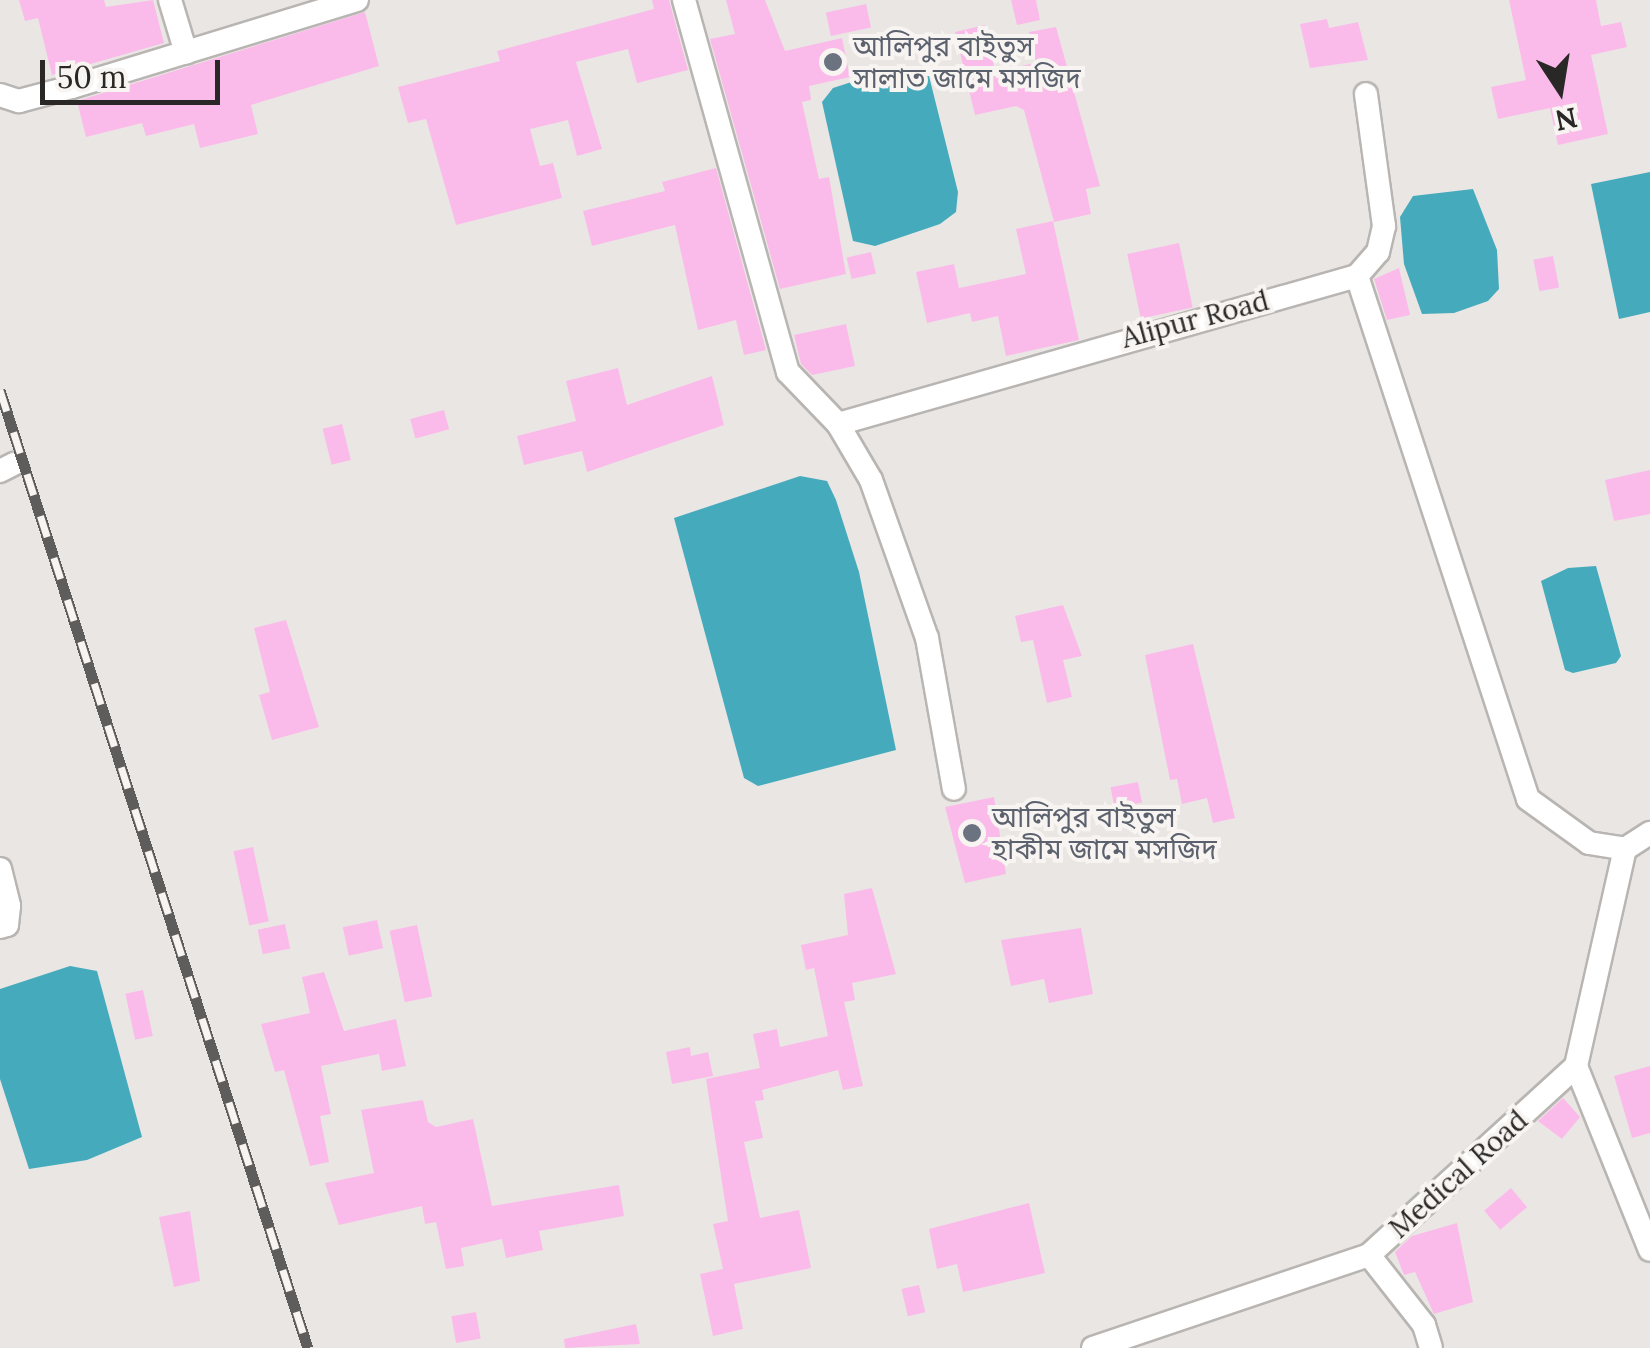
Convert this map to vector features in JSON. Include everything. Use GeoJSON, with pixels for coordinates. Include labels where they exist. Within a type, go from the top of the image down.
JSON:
{"type":"FeatureCollection","features":[{"type":"Feature","properties":{"kind":"street"},"geometry":{"type":"LineString","coordinates":[[170,0],[186,53]]}},
{"type":"Feature","properties":{"kind":"street"},"geometry":{"type":"LineString","coordinates":[[0,95],[19,101],[357,0]]}},
{"type":"Feature","properties":{"kind":"street"},"geometry":{"type":"LineString","coordinates":[[684,0],[788,372],[838,424],[870,480],[927,638],[954,789]]}},
{"type":"Feature","properties":{"kind":"street"},"geometry":{"type":"LineString","coordinates":[[1366,94],[1384,226],[1378,252],[1357,276],[1528,799],[1589,843],[1625,849],[1650,833]]}},
{"type":"Feature","properties":{"kind":"street","name":"Alipur Road"},"geometry":{"type":"LineString","coordinates":[[838,424],[1357,276]]}},
{"type":"Feature","properties":{"kind":"street"},"geometry":{"type":"LineString","coordinates":[[1625,849],[1576,1066],[1649,1256]]}},
{"type":"Feature","properties":{"kind":"street"},"geometry":{"type":"LineString","coordinates":[[0,869],[9,906],[7,925],[0,927]]}},
{"type":"Feature","properties":{"kind":"street","name":"Medical Road"},"geometry":{"type":"LineString","coordinates":[[1093,1348],[1369,1255],[1576,1066]]}},
{"type":"Feature","properties":{"kind":"street"},"geometry":{"type":"LineString","coordinates":[[1369,1255],[1424,1325],[1431,1348]]}},
{"type":"Feature","properties":{"kind":"water"},"geometry":{"type":"Polygon","coordinates":[[[873,75],[929,76],[958,192],[956,212],[940,224],[875,246],[853,241],[822,102],[833,88],[873,75]]]}},
{"type":"Feature","properties":{"kind":"water"},"geometry":{"type":"Polygon","coordinates":[[[1650,172],[1650,312],[1619,319],[1591,184],[1650,172]]]}},
{"type":"Feature","properties":{"kind":"water"},"geometry":{"type":"Polygon","coordinates":[[[1473,189],[1497,250],[1499,289],[1488,301],[1454,313],[1422,314],[1404,264],[1400,217],[1413,196],[1473,189]]]}},
{"type":"Feature","properties":{"kind":"water"},"geometry":{"type":"Polygon","coordinates":[[[800,476],[827,481],[836,500],[859,572],[896,750],[758,786],[744,778],[674,518],[800,476]]]}},
{"type":"Feature","properties":{"kind":"water"},"geometry":{"type":"Polygon","coordinates":[[[1596,566],[1621,656],[1616,663],[1573,673],[1565,670],[1541,581],[1568,568],[1596,566]]]}},
{"type":"Feature","properties":{"kind":"water"},"geometry":{"type":"Polygon","coordinates":[[[70,966],[97,971],[142,1137],[87,1160],[29,1169],[0,1079],[0,989],[70,966]]]}},
{"type":"Feature","properties":{"kind":"building"},"geometry":{"type":"Polygon","coordinates":[[[19,0],[104,0],[106,7],[153,0],[164,43],[52,75],[38,18],[25,21],[19,0]]]}},
{"type":"Feature","properties":{"kind":"building"},"geometry":{"type":"Polygon","coordinates":[[[652,0],[669,0],[688,70],[637,83],[628,49],[576,62],[602,149],[577,156],[568,120],[530,129],[540,166],[553,163],[562,198],[456,225],[426,119],[408,123],[398,87],[500,61],[497,51],[654,9],[652,0]]]}},
{"type":"Feature","properties":{"kind":"building"},"geometry":{"type":"Polygon","coordinates":[[[726,0],[765,0],[785,51],[842,38],[850,77],[809,86],[811,100],[802,102],[819,179],[829,177],[846,274],[780,289],[710,39],[735,34],[726,0]]]}},
{"type":"Feature","properties":{"kind":"building"},"geometry":{"type":"Polygon","coordinates":[[[1011,0],[1036,0],[1040,20],[1017,25],[1011,0]]]}},
{"type":"Feature","properties":{"kind":"building"},"geometry":{"type":"Polygon","coordinates":[[[1509,0],[1596,0],[1601,26],[1621,22],[1627,47],[1591,55],[1608,134],[1558,145],[1550,108],[1498,119],[1491,87],[1526,80],[1509,0]]]}},
{"type":"Feature","properties":{"kind":"building"},"geometry":{"type":"Polygon","coordinates":[[[866,4],[871,27],[831,36],[826,13],[866,4]]]}},
{"type":"Feature","properties":{"kind":"building"},"geometry":{"type":"Polygon","coordinates":[[[365,12],[379,66],[251,105],[258,134],[200,148],[194,124],[146,136],[142,123],[86,137],[77,101],[365,12]]]}},
{"type":"Feature","properties":{"kind":"building"},"geometry":{"type":"Polygon","coordinates":[[[1327,19],[1329,28],[1358,22],[1368,60],[1310,68],[1300,24],[1327,19]]]}},
{"type":"Feature","properties":{"kind":"building"},"geometry":{"type":"Polygon","coordinates":[[[985,25],[995,71],[1036,63],[1029,32],[1056,27],[1100,186],[1086,189],[1091,214],[1054,222],[1024,110],[1016,106],[975,115],[955,32],[985,25]]]}},
{"type":"Feature","properties":{"kind":"building"},"geometry":{"type":"Polygon","coordinates":[[[716,168],[766,350],[744,355],[736,320],[698,330],[675,225],[592,246],[583,211],[665,191],[662,182],[716,168]]]}},
{"type":"Feature","properties":{"kind":"building"},"geometry":{"type":"Polygon","coordinates":[[[1053,221],[1079,340],[1006,356],[998,316],[972,322],[970,313],[927,323],[916,272],[954,264],[959,288],[1026,274],[1016,229],[1053,221]]]}},
{"type":"Feature","properties":{"kind":"building"},"geometry":{"type":"Polygon","coordinates":[[[1179,243],[1193,308],[1141,319],[1127,254],[1179,243]]]}},
{"type":"Feature","properties":{"kind":"building"},"geometry":{"type":"Polygon","coordinates":[[[871,252],[876,273],[852,279],[847,258],[871,252]]]}},
{"type":"Feature","properties":{"kind":"building"},"geometry":{"type":"Polygon","coordinates":[[[1553,256],[1559,287],[1539,291],[1533,260],[1553,256]]]}},
{"type":"Feature","properties":{"kind":"building"},"geometry":{"type":"Polygon","coordinates":[[[1399,268],[1410,315],[1387,320],[1374,279],[1399,268]]]}},
{"type":"Feature","properties":{"kind":"building"},"geometry":{"type":"Polygon","coordinates":[[[846,324],[855,366],[812,375],[801,364],[794,335],[846,324]]]}},
{"type":"Feature","properties":{"kind":"building"},"geometry":{"type":"Polygon","coordinates":[[[618,368],[627,405],[712,376],[724,425],[587,472],[582,451],[524,465],[517,436],[576,421],[566,381],[618,368]]]}},
{"type":"Feature","properties":{"kind":"building"},"geometry":{"type":"Polygon","coordinates":[[[444,410],[449,429],[415,438],[410,419],[444,410]]]}},
{"type":"Feature","properties":{"kind":"building"},"geometry":{"type":"Polygon","coordinates":[[[342,424],[351,460],[332,465],[323,429],[342,424]]]}},
{"type":"Feature","properties":{"kind":"building"},"geometry":{"type":"Polygon","coordinates":[[[1650,470],[1650,514],[1614,521],[1605,480],[1650,470]]]}},
{"type":"Feature","properties":{"kind":"building"},"geometry":{"type":"Polygon","coordinates":[[[1063,605],[1082,656],[1063,660],[1072,697],[1047,703],[1033,640],[1021,642],[1015,616],[1063,605]]]}},
{"type":"Feature","properties":{"kind":"building"},"geometry":{"type":"Polygon","coordinates":[[[286,620],[319,727],[272,740],[259,695],[270,692],[254,628],[286,620]]]}},
{"type":"Feature","properties":{"kind":"building"},"geometry":{"type":"Polygon","coordinates":[[[1193,644],[1235,818],[1213,823],[1207,798],[1182,804],[1177,779],[1170,780],[1145,655],[1193,644]]]}},
{"type":"Feature","properties":{"kind":"building"},"geometry":{"type":"Polygon","coordinates":[[[1138,782],[1142,803],[1115,808],[1111,787],[1138,782]]]}},
{"type":"Feature","properties":{"kind":"building"},"geometry":{"type":"Polygon","coordinates":[[[994,797],[1006,874],[965,883],[945,807],[994,797]]]}},
{"type":"Feature","properties":{"kind":"building"},"geometry":{"type":"Polygon","coordinates":[[[253,847],[269,921],[249,925],[233,851],[253,847]]]}},
{"type":"Feature","properties":{"kind":"building"},"geometry":{"type":"Polygon","coordinates":[[[872,888],[896,974],[852,983],[855,1000],[844,1002],[863,1086],[843,1090],[838,1070],[762,1090],[764,1100],[755,1101],[763,1138],[744,1142],[760,1218],[799,1210],[811,1268],[734,1284],[743,1329],[713,1336],[700,1274],[723,1269],[713,1224],[728,1221],[706,1079],[760,1068],[753,1034],[777,1029],[780,1047],[828,1036],[814,968],[806,970],[801,945],[848,935],[844,894],[872,888]]]}},
{"type":"Feature","properties":{"kind":"building"},"geometry":{"type":"Polygon","coordinates":[[[377,920],[383,948],[349,956],[343,927],[377,920]]]}},
{"type":"Feature","properties":{"kind":"building"},"geometry":{"type":"Polygon","coordinates":[[[285,924],[290,948],[263,954],[258,930],[285,924]]]}},
{"type":"Feature","properties":{"kind":"building"},"geometry":{"type":"Polygon","coordinates":[[[417,925],[432,996],[405,1002],[390,931],[417,925]]]}},
{"type":"Feature","properties":{"kind":"building"},"geometry":{"type":"Polygon","coordinates":[[[1081,928],[1093,994],[1049,1003],[1044,979],[1011,986],[1001,940],[1081,928]]]}},
{"type":"Feature","properties":{"kind":"building"},"geometry":{"type":"Polygon","coordinates":[[[324,972],[344,1031],[396,1019],[406,1066],[382,1071],[379,1054],[321,1066],[331,1114],[320,1116],[329,1162],[310,1166],[284,1070],[275,1072],[261,1024],[310,1013],[302,977],[324,972]]]}},
{"type":"Feature","properties":{"kind":"building"},"geometry":{"type":"Polygon","coordinates":[[[143,990],[153,1036],[135,1040],[125,994],[143,990]]]}},
{"type":"Feature","properties":{"kind":"building"},"geometry":{"type":"Polygon","coordinates":[[[690,1047],[691,1056],[708,1052],[713,1076],[672,1084],[666,1052],[690,1047]]]}},
{"type":"Feature","properties":{"kind":"building"},"geometry":{"type":"Polygon","coordinates":[[[1650,1066],[1650,1133],[1632,1138],[1614,1076],[1650,1066]]]}},
{"type":"Feature","properties":{"kind":"building"},"geometry":{"type":"Polygon","coordinates":[[[1563,1098],[1580,1117],[1562,1139],[1538,1121],[1563,1098]]]}},
{"type":"Feature","properties":{"kind":"building"},"geometry":{"type":"Polygon","coordinates":[[[423,1100],[428,1122],[436,1127],[473,1119],[492,1206],[619,1185],[624,1216],[539,1231],[543,1250],[506,1258],[502,1239],[461,1248],[464,1266],[446,1269],[436,1222],[425,1224],[422,1206],[339,1225],[325,1183],[374,1173],[361,1110],[423,1100]]]}},
{"type":"Feature","properties":{"kind":"building"},"geometry":{"type":"Polygon","coordinates":[[[1511,1188],[1527,1207],[1500,1230],[1484,1210],[1511,1188]]]}},
{"type":"Feature","properties":{"kind":"building"},"geometry":{"type":"Polygon","coordinates":[[[1029,1203],[1045,1273],[963,1292],[957,1264],[937,1269],[929,1229],[1029,1203]]]}},
{"type":"Feature","properties":{"kind":"building"},"geometry":{"type":"Polygon","coordinates":[[[190,1211],[200,1281],[174,1287],[159,1217],[190,1211]]]}},
{"type":"Feature","properties":{"kind":"building"},"geometry":{"type":"Polygon","coordinates":[[[1457,1223],[1473,1302],[1434,1314],[1415,1272],[1404,1275],[1395,1252],[1412,1236],[1457,1223]]]}},
{"type":"Feature","properties":{"kind":"building"},"geometry":{"type":"Polygon","coordinates":[[[919,1285],[925,1312],[908,1316],[901,1289],[919,1285]]]}},
{"type":"Feature","properties":{"kind":"building"},"geometry":{"type":"Polygon","coordinates":[[[476,1312],[481,1339],[456,1343],[451,1316],[476,1312]]]}},
{"type":"Feature","properties":{"kind":"building"},"geometry":{"type":"Polygon","coordinates":[[[636,1324],[640,1344],[565,1348],[564,1339],[636,1324]]]}},
{"type":"Feature","properties":{"kind":"railway"},"geometry":{"type":"LineString","coordinates":[[0,390],[308,1348]]}},
{"type":"Feature","properties":{"kind":"place","name":"আলিপুর বাইতুস সালাত জামে মসজিদ"},"geometry":{"type":"Point","coordinates":[833,62]}},
{"type":"Feature","properties":{"kind":"place","name":"আলিপুর বাইতুল হাকীম জামে মসজিদ"},"geometry":{"type":"Point","coordinates":[972,833]}}]}
